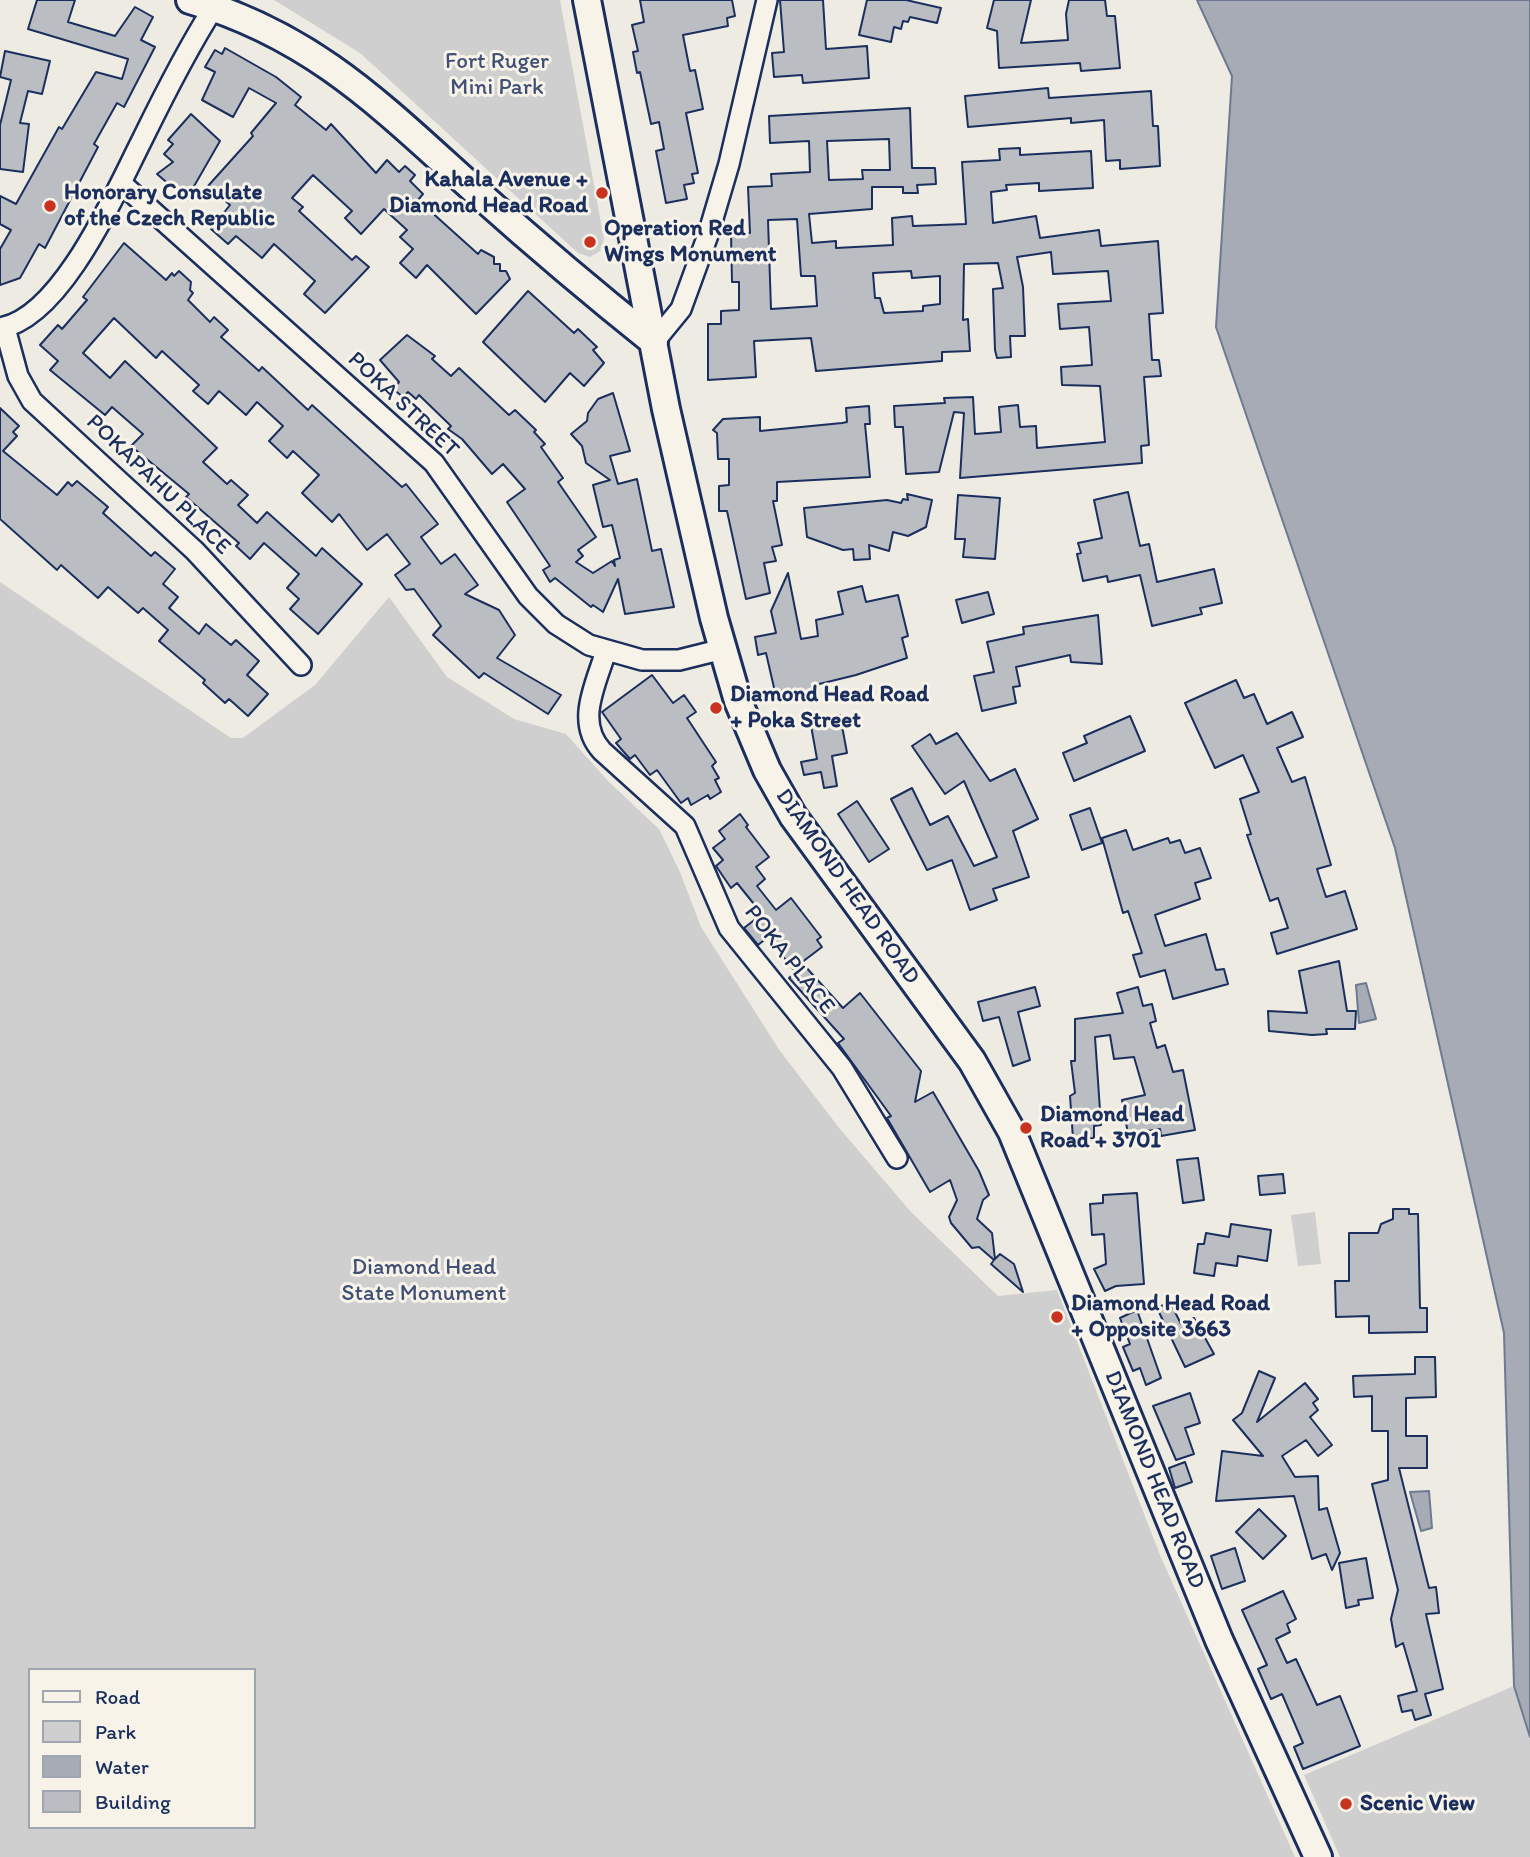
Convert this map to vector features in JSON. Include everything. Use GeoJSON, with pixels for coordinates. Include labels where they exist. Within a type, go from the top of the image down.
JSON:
{"type":"FeatureCollection","features":[{"type":"Feature","properties":{"kind":"street","name":"DIAMOND HEAD ROAD"},"geometry":{"type":"LineString","coordinates":[[587,0],[666,409],[723,649],[751,736],[786,805],[972,1061],[1012,1132],[1219,1640],[1318,1857]]}},
{"type":"Feature","properties":{"kind":"street"},"geometry":{"type":"LineString","coordinates":[[2,328],[38,307],[64,280],[121,183],[207,2],[273,30],[347,78],[555,261],[654,342],[681,309],[708,235],[729,164],[768,0]]}},
{"type":"Feature","properties":{"kind":"street","name":"POKA STREET"},"geometry":{"type":"LineString","coordinates":[[121,183],[434,463],[541,611],[572,635],[606,651],[642,660],[670,661],[723,649]]}},
{"type":"Feature","properties":{"kind":"street","name":"POKAPAHU PLACE"},"geometry":{"type":"LineString","coordinates":[[2,328],[18,376],[32,401],[195,551],[301,665]]}},
{"type":"Feature","properties":{"kind":"street","name":"POKA PLACE"},"geometry":{"type":"LineString","coordinates":[[606,651],[588,713],[592,738],[685,826],[729,928],[842,1068],[897,1158]]}},
{"type":"Feature","properties":{"kind":"green space","name":"Fort Ruger Mini Park"},"geometry":{"type":"Polygon","coordinates":[[[274,0],[560,0],[604,239],[600,251],[590,257],[578,253],[360,53],[274,0]]]}},
{"type":"Feature","properties":{"kind":"green space","name":"Diamond Head State Monument"},"geometry":{"type":"Polygon","coordinates":[[[0,582],[231,738],[243,738],[315,685],[389,597],[447,677],[514,719],[566,734],[609,782],[659,829],[680,872],[701,927],[780,1051],[840,1129],[911,1212],[998,1296],[1057,1290],[1160,1555],[1295,1857],[0,1857],[0,582]]]}},
{"type":"Feature","properties":{"kind":"green space"},"geometry":{"type":"Polygon","coordinates":[[[1315,1212],[1321,1264],[1298,1266],[1291,1215],[1315,1212]]]}},
{"type":"Feature","properties":{"kind":"green space"},"geometry":{"type":"Polygon","coordinates":[[[1514,1686],[1530,1737],[1530,1857],[1340,1857],[1304,1775],[1514,1686]]]}},
{"type":"Feature","properties":{"kind":"water"},"geometry":{"type":"Polygon","coordinates":[[[1197,0],[1530,0],[1530,1737],[1514,1686],[1504,1333],[1395,848],[1216,327],[1232,76],[1197,0]]]}},
{"type":"Feature","properties":{"kind":"water"},"geometry":{"type":"Polygon","coordinates":[[[1366,983],[1376,1019],[1359,1023],[1356,985],[1366,983]]]}},
{"type":"Feature","properties":{"kind":"water"},"geometry":{"type":"Polygon","coordinates":[[[1429,1491],[1432,1528],[1421,1531],[1410,1492],[1429,1491]]]}},
{"type":"Feature","properties":{"kind":"building"},"geometry":{"type":"Polygon","coordinates":[[[37,0],[75,0],[68,22],[115,36],[135,7],[153,17],[141,40],[155,47],[124,107],[117,103],[94,144],[98,147],[45,248],[39,244],[20,278],[0,285],[0,249],[11,230],[0,224],[0,196],[16,204],[59,127],[62,129],[96,72],[122,79],[128,59],[28,29],[37,0]]]}},
{"type":"Feature","properties":{"kind":"building"},"geometry":{"type":"Polygon","coordinates":[[[640,0],[732,0],[735,16],[727,18],[728,26],[683,35],[690,71],[695,70],[703,109],[686,113],[698,173],[692,174],[694,183],[684,185],[687,199],[666,203],[656,151],[664,149],[659,122],[651,124],[633,52],[638,51],[632,25],[644,22],[640,0]]]}},
{"type":"Feature","properties":{"kind":"building"},"geometry":{"type":"Polygon","coordinates":[[[780,0],[823,0],[826,49],[867,46],[869,78],[803,83],[802,75],[774,77],[772,53],[784,52],[780,0]]]}},
{"type":"Feature","properties":{"kind":"building"},"geometry":{"type":"Polygon","coordinates":[[[867,0],[906,0],[941,8],[937,23],[910,17],[908,22],[903,21],[901,29],[894,27],[891,42],[859,35],[867,0]]]}},
{"type":"Feature","properties":{"kind":"building"},"geometry":{"type":"Polygon","coordinates":[[[994,0],[1031,0],[1021,43],[1068,40],[1066,14],[1069,0],[1105,0],[1107,16],[1115,16],[1120,68],[1081,71],[1080,63],[999,68],[997,31],[987,28],[994,0]]]}},
{"type":"Feature","properties":{"kind":"building"},"geometry":{"type":"Polygon","coordinates":[[[225,48],[276,77],[301,97],[295,105],[326,130],[331,124],[376,173],[387,160],[399,172],[405,166],[415,175],[410,181],[423,194],[418,200],[478,254],[481,250],[494,257],[494,264],[500,264],[500,271],[506,271],[510,279],[476,314],[427,265],[416,278],[400,263],[413,249],[400,237],[407,230],[384,209],[361,234],[345,218],[352,211],[313,175],[292,198],[303,207],[299,211],[352,260],[356,256],[369,267],[325,313],[304,294],[315,281],[274,244],[262,258],[236,236],[228,244],[211,229],[230,205],[208,186],[253,136],[251,133],[276,103],[249,88],[233,117],[202,100],[215,72],[205,67],[215,50],[222,54],[225,48]]]}},
{"type":"Feature","properties":{"kind":"building"},"geometry":{"type":"Polygon","coordinates":[[[5,51],[50,61],[42,94],[28,91],[20,123],[29,124],[23,172],[0,169],[0,125],[11,80],[0,77],[5,51]]]}},
{"type":"Feature","properties":{"kind":"building"},"geometry":{"type":"Polygon","coordinates":[[[1048,88],[1049,98],[1151,91],[1153,126],[1158,126],[1160,166],[1120,169],[1120,160],[1106,161],[1104,120],[1071,123],[1071,118],[968,127],[965,96],[1048,88]]]}},
{"type":"Feature","properties":{"kind":"building"},"geometry":{"type":"Polygon","coordinates":[[[910,108],[912,168],[935,168],[936,184],[917,185],[918,193],[903,193],[903,187],[872,187],[872,209],[809,214],[812,243],[836,241],[836,248],[893,245],[892,218],[912,216],[913,226],[966,224],[962,162],[1000,160],[999,149],[1020,148],[1020,155],[1091,151],[1093,188],[1039,191],[1039,183],[1006,185],[1007,190],[991,192],[993,223],[1036,216],[1040,238],[1099,230],[1101,246],[1158,241],[1163,313],[1149,314],[1152,360],[1159,360],[1161,376],[1144,377],[1149,445],[1141,446],[1142,463],[960,478],[964,413],[954,412],[939,472],[906,474],[903,427],[895,427],[894,406],[945,403],[944,398],[973,397],[975,434],[1001,432],[999,407],[1018,405],[1020,427],[1036,426],[1037,448],[1105,442],[1100,386],[1062,385],[1061,367],[1092,365],[1089,327],[1060,329],[1058,304],[1111,301],[1108,271],[1053,274],[1051,252],[1017,257],[1023,287],[1025,336],[1010,336],[1011,357],[997,358],[995,350],[993,289],[1003,288],[998,263],[964,264],[963,320],[968,319],[970,351],[942,352],[942,361],[816,371],[811,338],[754,341],[756,377],[708,380],[708,324],[721,324],[721,311],[739,310],[739,282],[732,282],[731,233],[750,233],[748,187],[772,186],[771,174],[810,172],[809,141],[770,143],[769,116],[910,108]],[[889,139],[827,141],[829,180],[863,179],[862,170],[890,170],[889,139]],[[797,219],[768,220],[771,309],[817,306],[815,276],[801,276],[797,219]],[[911,271],[873,273],[875,298],[880,298],[884,313],[923,311],[923,306],[940,304],[940,276],[912,278],[911,271]]]}},
{"type":"Feature","properties":{"kind":"building"},"geometry":{"type":"Polygon","coordinates":[[[191,114],[220,141],[193,188],[196,190],[187,200],[157,174],[173,162],[164,154],[173,144],[168,140],[191,114]]]}},
{"type":"Feature","properties":{"kind":"building"},"geometry":{"type":"Polygon","coordinates":[[[124,243],[166,280],[172,273],[174,276],[179,271],[191,282],[190,290],[193,293],[188,300],[210,322],[214,317],[228,330],[221,337],[259,371],[262,367],[308,410],[312,405],[402,487],[406,484],[438,524],[421,537],[441,564],[455,554],[478,585],[465,594],[499,610],[515,635],[497,658],[561,695],[548,714],[484,673],[479,678],[433,635],[441,626],[414,589],[406,590],[395,575],[410,564],[387,534],[367,550],[339,514],[332,522],[302,493],[319,475],[293,451],[287,458],[269,441],[283,426],[257,402],[246,415],[219,391],[208,404],[193,391],[199,385],[162,351],[156,358],[114,318],[83,353],[110,378],[125,361],[217,448],[203,462],[227,484],[231,480],[248,495],[238,505],[257,523],[267,512],[316,556],[322,548],[362,584],[318,634],[290,609],[299,599],[287,588],[299,574],[264,543],[250,559],[236,546],[239,543],[186,497],[189,494],[131,446],[143,434],[112,407],[105,415],[50,370],[58,361],[40,345],[58,325],[62,329],[87,300],[83,297],[124,243]]]}},
{"type":"Feature","properties":{"kind":"building"},"geometry":{"type":"Polygon","coordinates":[[[528,291],[574,333],[578,329],[597,347],[593,350],[604,363],[584,386],[570,373],[545,402],[483,342],[528,291]]]}},
{"type":"Feature","properties":{"kind":"building"},"geometry":{"type":"Polygon","coordinates":[[[407,335],[435,356],[432,359],[451,376],[459,368],[509,415],[515,410],[536,430],[534,432],[545,444],[541,447],[563,478],[558,482],[596,537],[578,550],[583,556],[576,562],[593,573],[612,561],[615,566],[614,560],[620,558],[612,525],[603,527],[593,485],[610,480],[586,463],[582,446],[571,434],[587,421],[588,413],[598,399],[613,393],[630,451],[610,456],[618,484],[637,479],[652,551],[661,549],[674,607],[625,614],[618,579],[603,612],[593,605],[591,607],[555,578],[550,582],[543,570],[550,566],[507,502],[525,489],[503,464],[492,474],[462,439],[448,429],[451,426],[419,395],[416,399],[408,392],[403,397],[393,389],[399,382],[380,360],[407,335]]]}},
{"type":"Feature","properties":{"kind":"building"},"geometry":{"type":"Polygon","coordinates":[[[869,406],[870,424],[865,424],[870,477],[777,482],[777,501],[773,501],[782,545],[772,547],[776,561],[764,563],[770,593],[746,599],[727,511],[719,511],[719,486],[729,485],[729,459],[718,459],[717,433],[713,430],[723,419],[760,417],[760,431],[842,423],[847,422],[846,408],[869,406]]]}},
{"type":"Feature","properties":{"kind":"building"},"geometry":{"type":"Polygon","coordinates":[[[0,408],[19,426],[13,432],[17,436],[3,451],[57,495],[68,482],[72,486],[77,481],[108,507],[103,513],[151,556],[155,552],[175,569],[163,584],[178,597],[169,608],[199,634],[206,624],[231,645],[236,640],[259,661],[247,675],[268,694],[248,716],[229,699],[225,703],[203,683],[205,680],[159,641],[168,630],[143,608],[138,613],[108,587],[98,598],[61,565],[57,570],[0,519],[0,408]]]}},
{"type":"Feature","properties":{"kind":"building"},"geometry":{"type":"Polygon","coordinates":[[[1128,492],[1140,546],[1149,544],[1157,582],[1214,569],[1222,603],[1200,608],[1202,614],[1152,626],[1140,575],[1108,582],[1107,576],[1083,581],[1077,554],[1081,553],[1078,543],[1102,538],[1094,500],[1128,492]]]}},
{"type":"Feature","properties":{"kind":"building"},"geometry":{"type":"Polygon","coordinates":[[[907,494],[932,500],[926,527],[908,536],[893,532],[889,551],[869,545],[870,559],[854,560],[853,549],[843,550],[807,537],[804,508],[887,500],[901,503],[903,499],[908,500],[907,494]]]}},
{"type":"Feature","properties":{"kind":"building"},"geometry":{"type":"Polygon","coordinates":[[[958,495],[1000,498],[995,559],[963,557],[965,539],[955,539],[958,495]]]}},
{"type":"Feature","properties":{"kind":"building"},"geometry":{"type":"Polygon","coordinates":[[[788,573],[801,639],[818,636],[816,620],[843,614],[838,592],[862,586],[866,602],[898,595],[908,636],[902,638],[907,658],[811,686],[814,698],[795,703],[791,689],[775,692],[766,653],[758,655],[755,637],[776,633],[771,611],[788,573]]]}},
{"type":"Feature","properties":{"kind":"building"},"geometry":{"type":"Polygon","coordinates":[[[988,592],[994,614],[962,623],[956,600],[988,592]]]}},
{"type":"Feature","properties":{"kind":"building"},"geometry":{"type":"Polygon","coordinates":[[[1098,615],[1102,664],[1071,662],[1070,655],[1016,667],[1020,686],[1013,687],[1016,703],[982,711],[974,676],[994,672],[987,642],[1024,634],[1023,627],[1098,615]]]}},
{"type":"Feature","properties":{"kind":"building"},"geometry":{"type":"Polygon","coordinates":[[[652,675],[673,703],[684,695],[696,712],[687,718],[716,762],[712,766],[719,778],[715,780],[721,792],[710,799],[708,795],[691,805],[688,798],[681,803],[657,770],[650,775],[635,755],[630,759],[616,743],[621,739],[602,712],[652,675]]]}},
{"type":"Feature","properties":{"kind":"building"},"geometry":{"type":"Polygon","coordinates":[[[1236,680],[1244,698],[1254,694],[1267,724],[1292,712],[1303,737],[1277,748],[1292,782],[1305,777],[1331,865],[1317,869],[1326,897],[1345,891],[1357,929],[1277,954],[1271,933],[1288,928],[1278,898],[1270,901],[1247,835],[1251,834],[1240,799],[1259,792],[1243,755],[1215,768],[1185,703],[1236,680]]]}},
{"type":"Feature","properties":{"kind":"building"},"geometry":{"type":"Polygon","coordinates":[[[840,715],[847,753],[832,756],[837,786],[824,788],[821,772],[804,775],[801,762],[817,759],[810,720],[840,715]]]}},
{"type":"Feature","properties":{"kind":"building"},"geometry":{"type":"Polygon","coordinates":[[[1130,716],[1145,751],[1074,781],[1063,753],[1087,743],[1084,736],[1130,716]]]}},
{"type":"Feature","properties":{"kind":"building"},"geometry":{"type":"Polygon","coordinates":[[[957,733],[990,781],[1015,769],[1038,819],[1013,831],[1029,877],[993,889],[997,900],[970,910],[952,860],[927,870],[891,799],[912,788],[930,825],[948,816],[974,866],[997,857],[964,781],[945,794],[912,746],[930,734],[936,744],[957,733]]]}},
{"type":"Feature","properties":{"kind":"building"},"geometry":{"type":"Polygon","coordinates":[[[857,801],[889,849],[869,862],[838,814],[857,801]]]}},
{"type":"Feature","properties":{"kind":"building"},"geometry":{"type":"Polygon","coordinates":[[[1090,808],[1102,843],[1082,850],[1070,815],[1090,808]]]}},
{"type":"Feature","properties":{"kind":"building"},"geometry":{"type":"Polygon","coordinates":[[[740,814],[748,825],[746,827],[769,857],[756,867],[765,879],[757,886],[776,910],[791,898],[821,937],[817,940],[822,947],[793,969],[768,937],[758,945],[744,928],[762,914],[737,883],[731,888],[716,866],[723,860],[713,848],[725,839],[719,831],[740,814]]]}},
{"type":"Feature","properties":{"kind":"building"},"geometry":{"type":"Polygon","coordinates":[[[1126,830],[1133,850],[1168,838],[1170,843],[1180,840],[1185,853],[1200,848],[1211,878],[1195,883],[1200,899],[1155,915],[1165,946],[1206,934],[1216,970],[1224,969],[1228,984],[1173,999],[1165,970],[1140,977],[1133,955],[1142,953],[1128,911],[1123,913],[1102,838],[1126,830]]]}},
{"type":"Feature","properties":{"kind":"building"},"geometry":{"type":"Polygon","coordinates":[[[1339,961],[1347,1011],[1356,1011],[1355,1029],[1326,1029],[1327,1034],[1312,1035],[1269,1031],[1268,1011],[1307,1013],[1299,971],[1339,961]]]}},
{"type":"Feature","properties":{"kind":"building"},"geometry":{"type":"Polygon","coordinates":[[[804,965],[843,1008],[860,993],[921,1071],[915,1102],[933,1092],[979,1171],[989,1195],[983,1200],[977,1219],[992,1233],[995,1259],[1000,1254],[1014,1264],[1023,1292],[991,1264],[994,1260],[979,1247],[972,1248],[951,1223],[949,1217],[957,1200],[950,1180],[930,1192],[887,1118],[891,1116],[838,1043],[844,1039],[789,978],[804,965]]]}},
{"type":"Feature","properties":{"kind":"building"},"geometry":{"type":"Polygon","coordinates":[[[1035,987],[1040,1006],[1018,1012],[1030,1060],[1013,1066],[999,1017],[983,1021],[978,1002],[1035,987]]]}},
{"type":"Feature","properties":{"kind":"building"},"geometry":{"type":"Polygon","coordinates":[[[1138,987],[1143,1006],[1152,1004],[1156,1021],[1150,1023],[1157,1048],[1165,1045],[1173,1072],[1183,1070],[1195,1130],[1161,1136],[1160,1129],[1128,1134],[1122,1100],[1145,1095],[1134,1057],[1114,1059],[1110,1035],[1095,1037],[1101,1125],[1094,1126],[1094,1138],[1073,1139],[1070,1096],[1075,1093],[1071,1061],[1075,1061],[1075,1019],[1123,1013],[1117,993],[1138,987]]]}},
{"type":"Feature","properties":{"kind":"building"},"geometry":{"type":"Polygon","coordinates":[[[1198,1158],[1204,1200],[1183,1203],[1177,1160],[1198,1158]]]}},
{"type":"Feature","properties":{"kind":"building"},"geometry":{"type":"Polygon","coordinates":[[[1283,1174],[1285,1193],[1260,1195],[1258,1176],[1283,1174]]]}},
{"type":"Feature","properties":{"kind":"building"},"geometry":{"type":"Polygon","coordinates":[[[1137,1193],[1144,1284],[1116,1286],[1105,1291],[1094,1269],[1106,1264],[1104,1234],[1092,1235],[1090,1204],[1103,1203],[1103,1195],[1137,1193]]]}},
{"type":"Feature","properties":{"kind":"building"},"geometry":{"type":"Polygon","coordinates":[[[1393,1209],[1409,1209],[1409,1214],[1418,1214],[1420,1308],[1427,1308],[1427,1332],[1369,1333],[1369,1316],[1336,1317],[1335,1281],[1349,1281],[1349,1233],[1378,1233],[1381,1224],[1393,1219],[1393,1209]]]}},
{"type":"Feature","properties":{"kind":"building"},"geometry":{"type":"Polygon","coordinates":[[[1231,1224],[1271,1230],[1267,1261],[1238,1256],[1237,1266],[1216,1263],[1214,1276],[1194,1273],[1198,1244],[1204,1244],[1206,1233],[1229,1237],[1231,1224]]]}},
{"type":"Feature","properties":{"kind":"building"},"geometry":{"type":"Polygon","coordinates":[[[1170,1302],[1181,1324],[1194,1318],[1214,1354],[1185,1367],[1157,1308],[1170,1302]]]}},
{"type":"Feature","properties":{"kind":"building"},"geometry":{"type":"Polygon","coordinates":[[[1137,1310],[1161,1378],[1146,1385],[1140,1368],[1133,1371],[1123,1347],[1130,1344],[1120,1318],[1137,1310]]]}},
{"type":"Feature","properties":{"kind":"building"},"geometry":{"type":"Polygon","coordinates":[[[1415,1357],[1435,1357],[1436,1397],[1406,1398],[1406,1436],[1427,1436],[1427,1468],[1399,1468],[1429,1588],[1436,1587],[1439,1613],[1426,1614],[1443,1689],[1425,1694],[1431,1715],[1415,1720],[1412,1710],[1402,1712],[1398,1696],[1417,1691],[1403,1643],[1396,1647],[1391,1619],[1398,1590],[1372,1484],[1388,1480],[1388,1431],[1372,1431],[1372,1396],[1354,1397],[1353,1376],[1415,1374],[1415,1357]]]}},
{"type":"Feature","properties":{"kind":"building"},"geometry":{"type":"Polygon","coordinates":[[[1259,1371],[1275,1378],[1257,1422],[1305,1383],[1318,1399],[1313,1403],[1318,1410],[1310,1417],[1332,1445],[1318,1456],[1306,1440],[1282,1456],[1295,1477],[1318,1476],[1319,1510],[1327,1508],[1340,1553],[1332,1570],[1326,1554],[1312,1559],[1294,1496],[1216,1501],[1222,1451],[1263,1456],[1233,1420],[1242,1413],[1259,1371]]]}},
{"type":"Feature","properties":{"kind":"building"},"geometry":{"type":"Polygon","coordinates":[[[1190,1393],[1200,1423],[1185,1428],[1194,1454],[1176,1460],[1153,1406],[1190,1393]]]}},
{"type":"Feature","properties":{"kind":"building"},"geometry":{"type":"Polygon","coordinates":[[[1185,1462],[1192,1482],[1175,1488],[1169,1468],[1185,1462]]]}},
{"type":"Feature","properties":{"kind":"building"},"geometry":{"type":"Polygon","coordinates":[[[1259,1509],[1286,1536],[1263,1559],[1236,1532],[1259,1509]]]}},
{"type":"Feature","properties":{"kind":"building"},"geometry":{"type":"Polygon","coordinates":[[[1235,1548],[1245,1581],[1222,1589],[1211,1556],[1235,1548]]]}},
{"type":"Feature","properties":{"kind":"building"},"geometry":{"type":"Polygon","coordinates":[[[1366,1558],[1373,1598],[1358,1600],[1359,1605],[1346,1608],[1339,1563],[1366,1558]]]}},
{"type":"Feature","properties":{"kind":"building"},"geometry":{"type":"Polygon","coordinates":[[[1283,1591],[1296,1619],[1287,1624],[1290,1632],[1276,1639],[1287,1663],[1296,1659],[1317,1705],[1340,1696],[1360,1746],[1303,1769],[1294,1747],[1303,1743],[1282,1694],[1271,1699],[1258,1669],[1267,1665],[1242,1610],[1283,1591]]]}},
{"type":"Feature","properties":{"kind":"place","name":"Kahala Avenue + Diamond Head Road"},"geometry":{"type":"Point","coordinates":[602,193]}},
{"type":"Feature","properties":{"kind":"place","name":"Honorary Consulate of the Czech Republic"},"geometry":{"type":"Point","coordinates":[50,206]}},
{"type":"Feature","properties":{"kind":"place","name":"Operation Red Wings Monument"},"geometry":{"type":"Point","coordinates":[590,242]}},
{"type":"Feature","properties":{"kind":"place","name":"Diamond Head Road + Poka Street"},"geometry":{"type":"Point","coordinates":[716,708]}},
{"type":"Feature","properties":{"kind":"place","name":"Diamond Head Road + 3701"},"geometry":{"type":"Point","coordinates":[1026,1128]}},
{"type":"Feature","properties":{"kind":"place","name":"Diamond Head Road + Opposite 3663"},"geometry":{"type":"Point","coordinates":[1057,1317]}},
{"type":"Feature","properties":{"kind":"place","name":"Scenic View"},"geometry":{"type":"Point","coordinates":[1346,1804]}}]}
